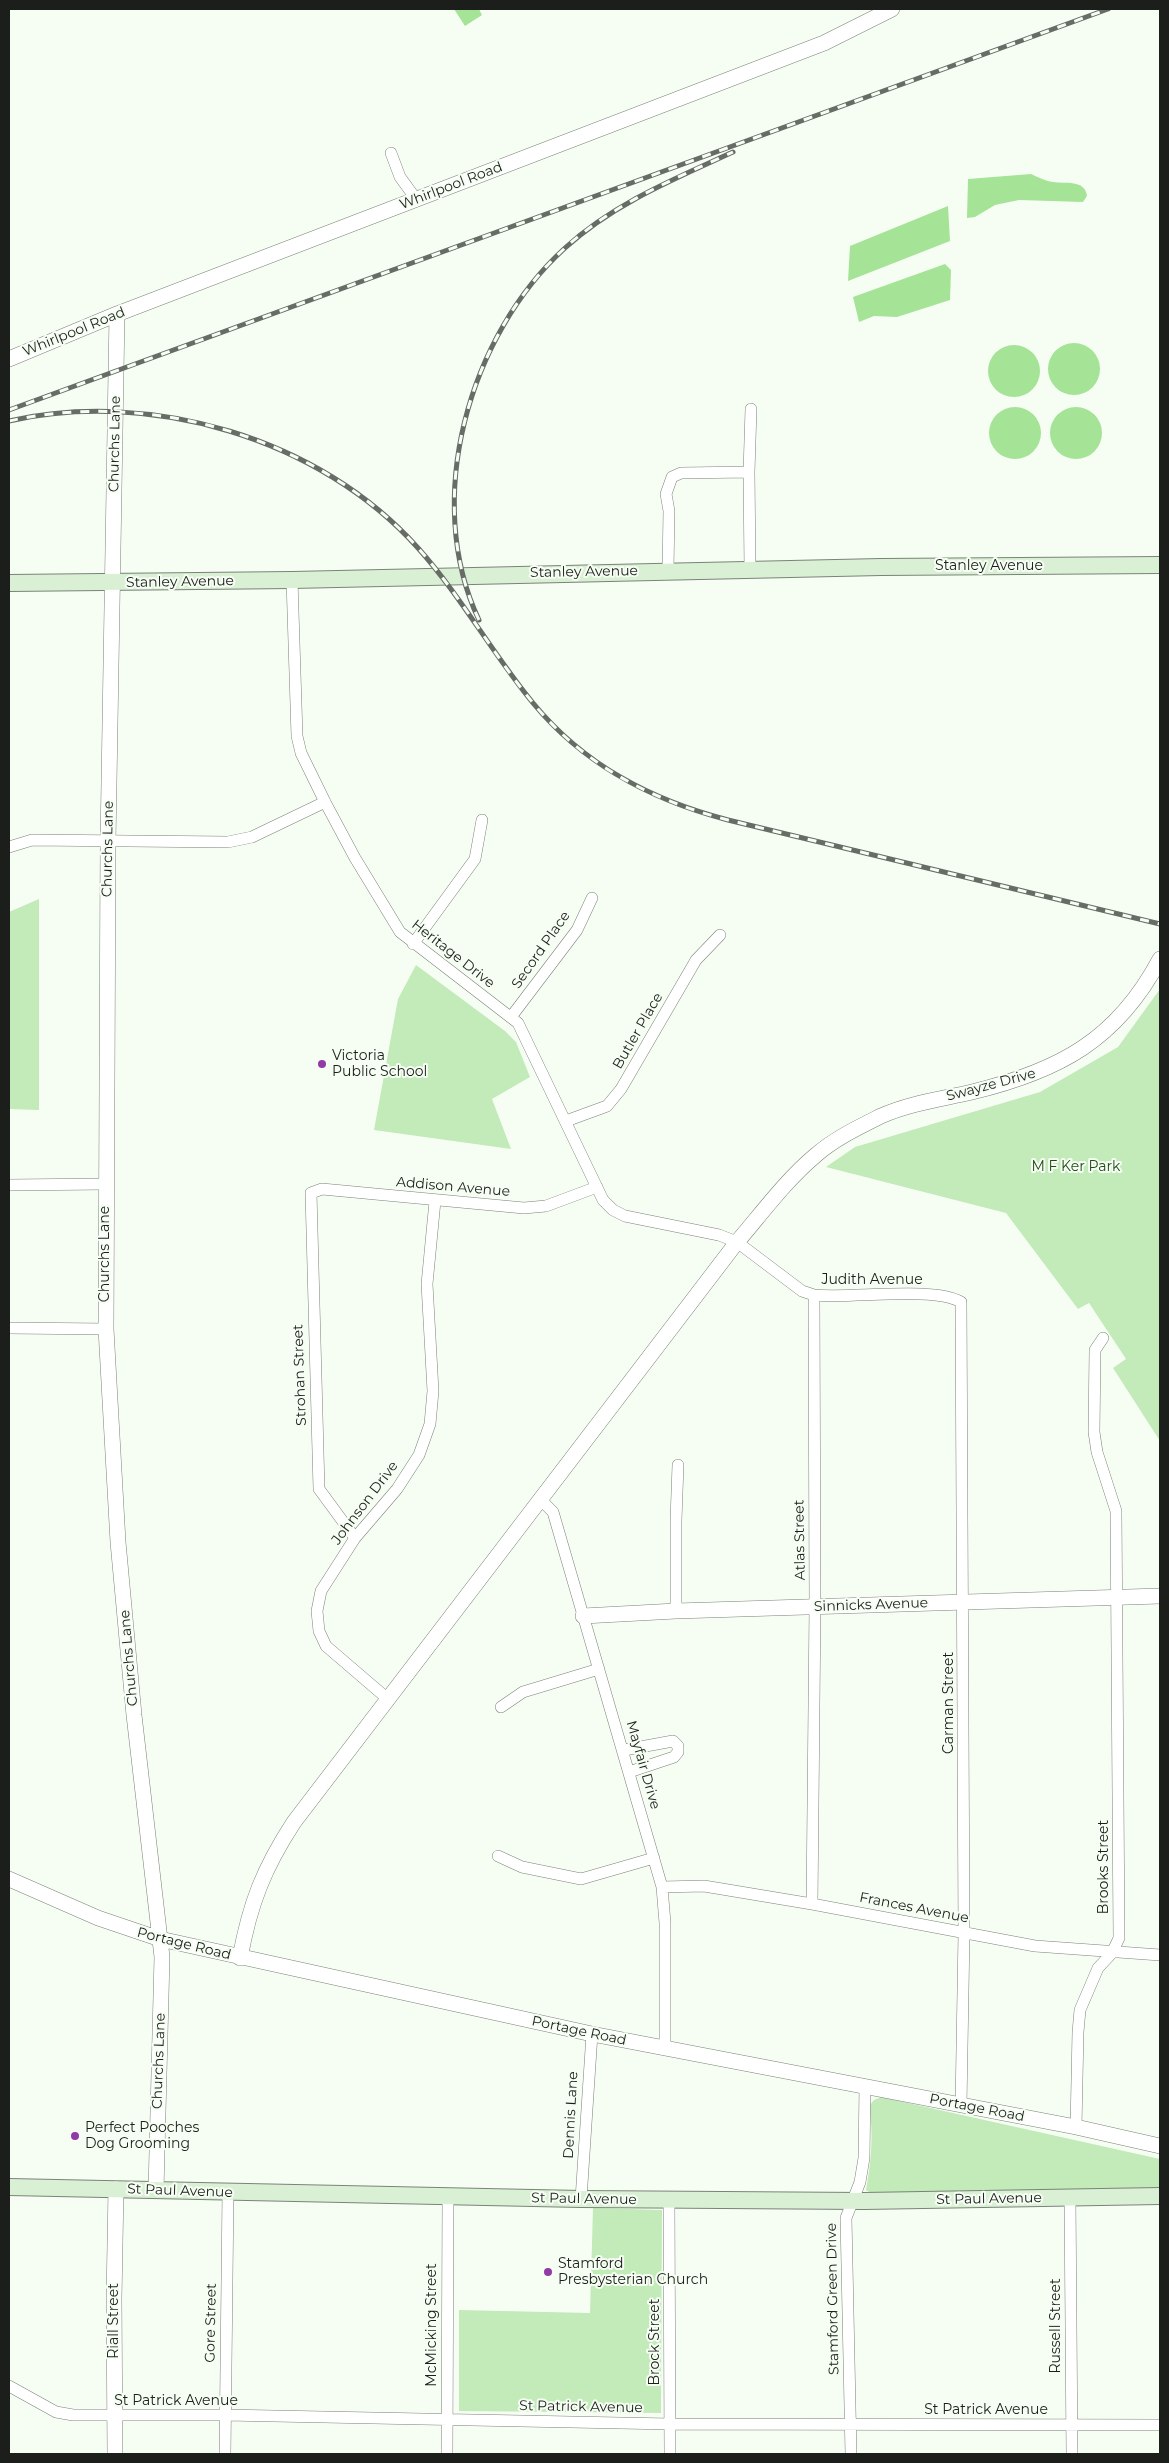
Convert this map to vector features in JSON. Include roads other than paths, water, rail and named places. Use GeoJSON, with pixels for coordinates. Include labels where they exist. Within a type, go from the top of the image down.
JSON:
{"type":"FeatureCollection","features":[{"type":"Feature","properties":{"kind":"main road","name":"Stanley Avenue"},"geometry":{"type":"LineString","coordinates":[[9,583],[292,580],[668,570],[1160,565]]}},
{"type":"Feature","properties":{"kind":"main road","name":"St Paul Avenue"},"geometry":{"type":"LineString","coordinates":[[9,2187],[669,2200],[852,2201],[1160,2196]]}},
{"type":"Feature","properties":{"kind":"street","name":"Whirlpool Road"},"geometry":{"type":"LineString","coordinates":[[9,359],[117,314],[824,43],[892,9]]}},
{"type":"Feature","properties":{"kind":"street"},"geometry":{"type":"LineString","coordinates":[[391,153],[400,177],[416,199]]}},
{"type":"Feature","properties":{"kind":"street","name":"Churchs Lane"},"geometry":{"type":"LineString","coordinates":[[117,314],[108,841],[105,1184],[106,1329],[118,1542],[136,1734],[162,1957],[156,2190]]}},
{"type":"Feature","properties":{"kind":"street"},"geometry":{"type":"LineString","coordinates":[[750,569],[748,472],[751,409]]}},
{"type":"Feature","properties":{"kind":"street"},"geometry":{"type":"LineString","coordinates":[[668,570],[668,510],[666,494],[672,477],[681,473],[748,472]]}},
{"type":"Feature","properties":{"kind":"street","name":"Heritage Drive"},"geometry":{"type":"LineString","coordinates":[[292,580],[297,736],[301,753],[325,802],[385,911],[400,932],[413,944],[518,1023],[531,1046],[603,1200],[613,1210],[625,1216],[718,1235],[738,1242]]}},
{"type":"Feature","properties":{"kind":"street"},"geometry":{"type":"LineString","coordinates":[[9,846],[32,840],[228,842],[252,837],[325,802]]}},
{"type":"Feature","properties":{"kind":"street"},"geometry":{"type":"LineString","coordinates":[[413,944],[475,859],[482,820]]}},
{"type":"Feature","properties":{"kind":"street","name":"Secord Place"},"geometry":{"type":"LineString","coordinates":[[511,1017],[577,930],[592,898]]}},
{"type":"Feature","properties":{"kind":"street","name":"Butler Place"},"geometry":{"type":"LineString","coordinates":[[566,1121],[607,1106],[621,1089],[696,960],[720,935]]}},
{"type":"Feature","properties":{"kind":"street","name":"Swayze Drive"},"geometry":{"type":"LineString","coordinates":[[240,1958],[248,1917],[260,1881],[294,1822],[738,1242],[789,1180],[816,1154],[838,1139],[883,1116],[908,1106],[1030,1076],[1073,1055],[1098,1038],[1119,1018],[1142,989],[1160,959]]}},
{"type":"Feature","properties":{"kind":"street"},"geometry":{"type":"LineString","coordinates":[[9,1185],[105,1184]]}},
{"type":"Feature","properties":{"kind":"street","name":"Addison Avenue"},"geometry":{"type":"LineString","coordinates":[[309,1200],[311,1193],[322,1189],[435,1201],[536,1208],[597,1187]]}},
{"type":"Feature","properties":{"kind":"street","name":"Strohan Street"},"geometry":{"type":"LineString","coordinates":[[309,1200],[319,1489],[354,1538]]}},
{"type":"Feature","properties":{"kind":"street","name":"Johnson Drive"},"geometry":{"type":"LineString","coordinates":[[389,1700],[326,1646],[319,1631],[317,1611],[321,1591],[354,1538],[398,1489],[419,1455],[430,1424],[433,1391],[427,1284],[435,1201]]}},
{"type":"Feature","properties":{"kind":"street","name":"Judith Avenue"},"geometry":{"type":"LineString","coordinates":[[738,1242],[802,1291],[814,1295],[952,1296],[961,1302]]}},
{"type":"Feature","properties":{"kind":"street","name":"Atlas Street"},"geometry":{"type":"LineString","coordinates":[[812,1904],[815,1606],[814,1295]]}},
{"type":"Feature","properties":{"kind":"street","name":"Carman Street"},"geometry":{"type":"LineString","coordinates":[[961,1302],[964,1934],[961,2105]]}},
{"type":"Feature","properties":{"kind":"street"},"geometry":{"type":"LineString","coordinates":[[9,1328],[106,1329]]}},
{"type":"Feature","properties":{"kind":"street","name":"Brooks Street"},"geometry":{"type":"LineString","coordinates":[[1076,2126],[1080,2010],[1098,1968],[1112,1953],[1119,1938],[1116,1511],[1097,1452],[1094,1432],[1095,1350],[1103,1338]]}},
{"type":"Feature","properties":{"kind":"street"},"geometry":{"type":"LineString","coordinates":[[676,1611],[678,1465]]}},
{"type":"Feature","properties":{"kind":"street","name":"Mayfair Drive"},"geometry":{"type":"LineString","coordinates":[[542,1500],[552,1512],[624,1750],[628,1772],[662,1887],[665,1924],[665,2048]]}},
{"type":"Feature","properties":{"kind":"street","name":"Sinnicks Avenue"},"geometry":{"type":"LineString","coordinates":[[583,1616],[815,1606],[1160,1596]]}},
{"type":"Feature","properties":{"kind":"street"},"geometry":{"type":"LineString","coordinates":[[501,1707],[524,1692],[599,1669]]}},
{"type":"Feature","properties":{"kind":"street"},"geometry":{"type":"LineString","coordinates":[[624,1750],[666,1741],[673,1741],[678,1746],[678,1752],[674,1757],[628,1772]]}},
{"type":"Feature","properties":{"kind":"street"},"geometry":{"type":"LineString","coordinates":[[498,1856],[522,1867],[580,1878],[654,1858]]}},
{"type":"Feature","properties":{"kind":"street","name":"Portage Road"},"geometry":{"type":"LineString","coordinates":[[9,1879],[98,1918],[160,1939],[240,1958],[592,2034],[1076,2126],[1160,2146]]}},
{"type":"Feature","properties":{"kind":"street","name":"Frances Avenue"},"geometry":{"type":"LineString","coordinates":[[662,1887],[704,1886],[812,1904],[1035,1946],[1160,1955]]}},
{"type":"Feature","properties":{"kind":"street","name":"Dennis Lane"},"geometry":{"type":"LineString","coordinates":[[581,2199],[592,2034]]}},
{"type":"Feature","properties":{"kind":"street","name":"Stamford Green Drive"},"geometry":{"type":"LineString","coordinates":[[851,2454],[846,2218],[860,2182],[864,2158],[865,2086]]}},
{"type":"Feature","properties":{"kind":"street","name":"Riall Street"},"geometry":{"type":"LineString","coordinates":[[114,2454],[116,2189]]}},
{"type":"Feature","properties":{"kind":"street","name":"Gore Street"},"geometry":{"type":"LineString","coordinates":[[225,2454],[228,2192]]}},
{"type":"Feature","properties":{"kind":"street","name":"McMicking Street"},"geometry":{"type":"LineString","coordinates":[[447,2454],[448,2197]]}},
{"type":"Feature","properties":{"kind":"street","name":"Russell Street"},"geometry":{"type":"LineString","coordinates":[[1070,2198],[1072,2454]]}},
{"type":"Feature","properties":{"kind":"street","name":"Brock Street"},"geometry":{"type":"LineString","coordinates":[[669,2200],[670,2454]]}},
{"type":"Feature","properties":{"kind":"street","name":"St Patrick Avenue"},"geometry":{"type":"LineString","coordinates":[[9,2386],[56,2412],[73,2415],[670,2424],[1160,2425]]}},
{"type":"Feature","properties":{"kind":"railway"},"geometry":{"type":"LineString","coordinates":[[9,410],[1108,9]]}},
{"type":"Feature","properties":{"kind":"railway"},"geometry":{"type":"LineString","coordinates":[[479,620],[462,573],[455,523],[456,473],[465,422],[481,372],[503,326],[531,284],[565,248],[584,232],[624,205],[733,152]]}},
{"type":"Feature","properties":{"kind":"railway"},"geometry":{"type":"LineString","coordinates":[[9,421],[63,413],[119,412],[175,418],[230,431],[283,451],[333,477],[378,510],[434,566],[518,684],[553,725],[574,745],[597,762],[646,791],[700,812],[728,820],[1160,924]]}},
{"type":"Feature","properties":{"kind":"place","name":"Victoria Public School"},"geometry":{"type":"Point","coordinates":[322,1064]}},
{"type":"Feature","properties":{"kind":"place","name":"Perfect Pooches Dog Grooming"},"geometry":{"type":"Point","coordinates":[75,2136]}},
{"type":"Feature","properties":{"kind":"place","name":"Stamford Presbysterian Church"},"geometry":{"type":"Point","coordinates":[548,2272]}},
{"type":"Feature","properties":{"kind":"park label","name":"M F Ker Park"},"geometry":{"type":"Point","coordinates":[1076,1167]}}]}
